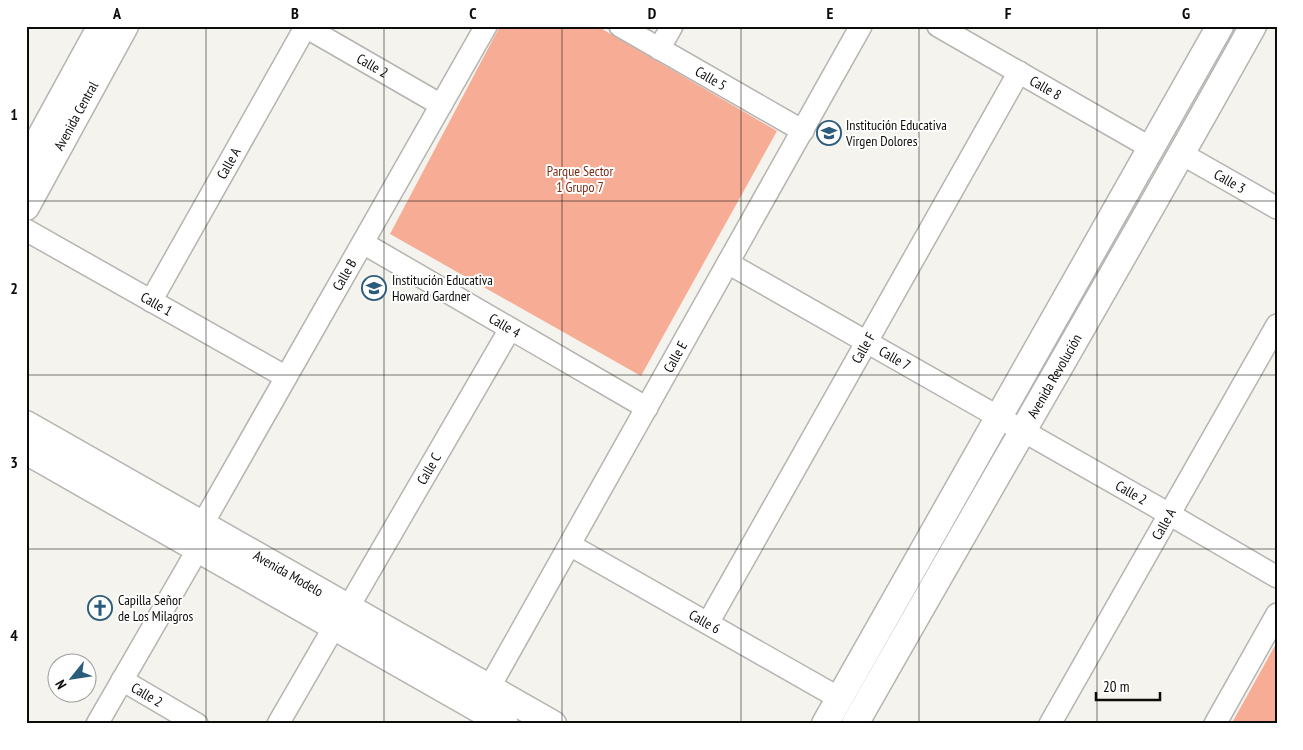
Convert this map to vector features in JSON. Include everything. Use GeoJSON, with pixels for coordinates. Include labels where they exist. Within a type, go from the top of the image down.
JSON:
{"type":"FeatureCollection","features":[{"type":"Feature","properties":{"kind":"street","name":"Avenida Central"},"geometry":{"type":"LineString","coordinates":[[26,164],[101,26]]}},
{"type":"Feature","properties":{"kind":"street","name":"Avenida Central"},"geometry":{"type":"LineString","coordinates":[[26,207],[125,26]]}},
{"type":"Feature","properties":{"kind":"street","name":"Calle B"},"geometry":{"type":"LineString","coordinates":[[97,724],[286,376],[486,26]]}},
{"type":"Feature","properties":{"kind":"street","name":"Calle 5"},"geometry":{"type":"LineString","coordinates":[[620,26],[803,131]]}},
{"type":"Feature","properties":{"kind":"street"},"geometry":{"type":"LineString","coordinates":[[659,49],[672,26]]}},
{"type":"Feature","properties":{"kind":"street","name":"Calle E"},"geometry":{"type":"LineString","coordinates":[[489,688],[861,26]]}},
{"type":"Feature","properties":{"kind":"street","name":"Calle 8"},"geometry":{"type":"LineString","coordinates":[[938,26],[1151,148]]}},
{"type":"Feature","properties":{"kind":"street","name":"Avenida Revolución"},"geometry":{"type":"LineString","coordinates":[[864,721],[1011,424],[1151,148],[1220,26]]}},
{"type":"Feature","properties":{"kind":"street","name":"Avenida Revolución"},"geometry":{"type":"LineString","coordinates":[[824,724],[1182,154],[1253,26]]}},
{"type":"Feature","properties":{"kind":"street","name":"Calle 2"},"geometry":{"type":"LineString","coordinates":[[305,27],[441,105]]}},
{"type":"Feature","properties":{"kind":"street","name":"Calle A"},"geometry":{"type":"LineString","coordinates":[[151,301],[305,27]]}},
{"type":"Feature","properties":{"kind":"street","name":"Calle F"},"geometry":{"type":"LineString","coordinates":[[708,623],[1019,72]]}},
{"type":"Feature","properties":{"kind":"street","name":"Calle 3"},"geometry":{"type":"LineString","coordinates":[[1182,154],[1277,208]]}},
{"type":"Feature","properties":{"kind":"street","name":"Calle 1"},"geometry":{"type":"LineString","coordinates":[[26,230],[286,376]]}},
{"type":"Feature","properties":{"kind":"street","name":"Calle 4"},"geometry":{"type":"LineString","coordinates":[[363,243],[647,408]]}},
{"type":"Feature","properties":{"kind":"street","name":"Calle 7"},"geometry":{"type":"LineString","coordinates":[[728,263],[1011,424]]}},
{"type":"Feature","properties":{"kind":"street","name":"Calle A"},"geometry":{"type":"LineString","coordinates":[[1050,724],[1277,324]]}},
{"type":"Feature","properties":{"kind":"street","name":"Calle C"},"geometry":{"type":"LineString","coordinates":[[278,724],[510,329]]}},
{"type":"Feature","properties":{"kind":"street","name":"Avenida Modelo"},"geometry":{"type":"LineString","coordinates":[[26,424],[200,537]]}},
{"type":"Feature","properties":{"kind":"street","name":"Calle 2"},"geometry":{"type":"LineString","coordinates":[[1011,424],[1277,577]]}},
{"type":"Feature","properties":{"kind":"street","name":"Avenida Modelo"},"geometry":{"type":"LineString","coordinates":[[26,451],[200,537],[341,617],[505,724]]}},
{"type":"Feature","properties":{"kind":"street","name":"Calle 6"},"geometry":{"type":"LineString","coordinates":[[570,544],[839,698]]}},
{"type":"Feature","properties":{"kind":"street"},"geometry":{"type":"LineString","coordinates":[[1215,724],[1277,614]]}},
{"type":"Feature","properties":{"kind":"street","name":"Avenida Modelo"},"geometry":{"type":"LineString","coordinates":[[341,617],[489,688],[552,724]]}},
{"type":"Feature","properties":{"kind":"street","name":"Calle 2"},"geometry":{"type":"LineString","coordinates":[[122,680],[197,724]]}},
{"type":"Feature","properties":{"kind":"green space","name":"Parque Sector 1 Grupo 7"},"geometry":{"type":"Polygon","coordinates":[[[500,26],[597,26],[777,131],[641,376],[390,234],[500,26]]]}},
{"type":"Feature","properties":{"kind":"green space"},"geometry":{"type":"Polygon","coordinates":[[[1277,642],[1277,724],[1238,724],[1233,721],[1277,642]]]}},
{"type":"Feature","properties":{"kind":"place","name":"Institución Educativa Virgen Dolores"},"geometry":{"type":"Point","coordinates":[829,133]}},
{"type":"Feature","properties":{"kind":"place","name":"Institución Educativa Howard Gardner"},"geometry":{"type":"Point","coordinates":[374,288]}},
{"type":"Feature","properties":{"kind":"place","name":"Capilla Señor de Los Milagros"},"geometry":{"type":"Point","coordinates":[100,608]}}]}
